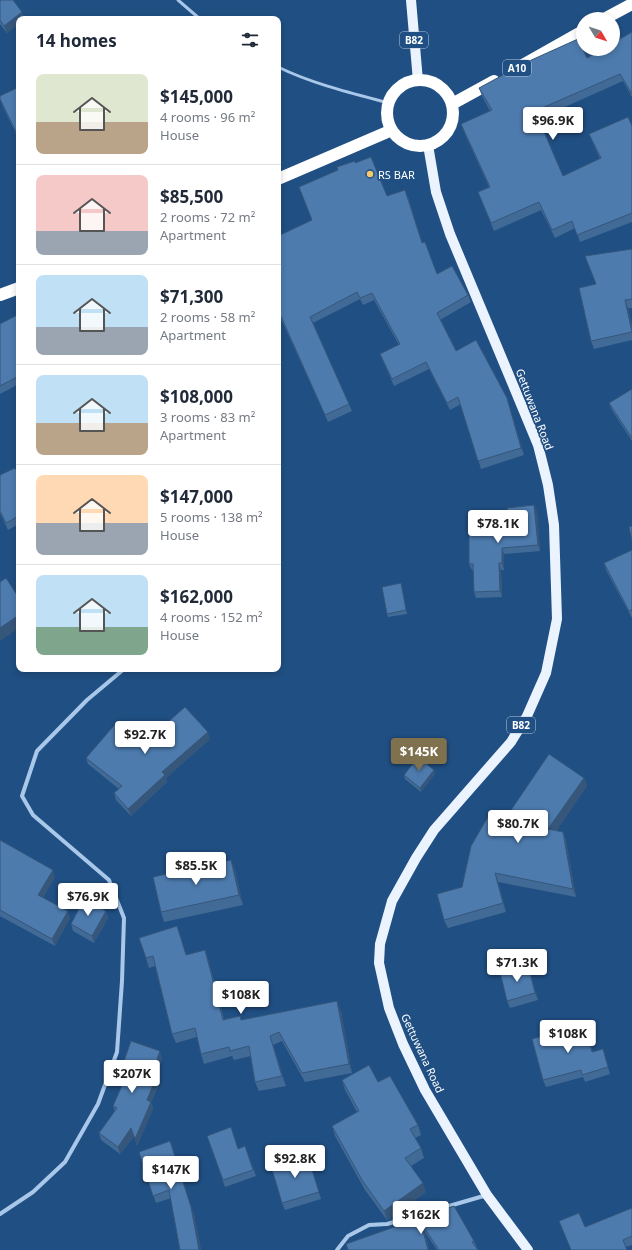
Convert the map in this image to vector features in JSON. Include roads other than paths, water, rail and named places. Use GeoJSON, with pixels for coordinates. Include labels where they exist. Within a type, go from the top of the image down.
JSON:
{"type":"FeatureCollection","features":[{"type":"Feature","properties":{"kind":"highway"},"geometry":{"type":"LineString","coordinates":[[617,12],[632,4]]}},
{"type":"Feature","properties":{"kind":"highway","name":"A10"},"geometry":{"type":"LineString","coordinates":[[452,104],[576,35]]}},
{"type":"Feature","properties":{"kind":"highway"},"geometry":{"type":"LineString","coordinates":[[418,81],[432,83],[439,86],[445,92],[452,104],[452,118],[448,131],[438,141],[428,145],[412,145],[406,143],[392,130],[387,114],[389,103],[400,88],[406,84],[418,81]]}},
{"type":"Feature","properties":{"kind":"highway"},"geometry":{"type":"LineString","coordinates":[[281,178],[392,130]]}},
{"type":"Feature","properties":{"kind":"highway"},"geometry":{"type":"LineString","coordinates":[[0,295],[16,289]]}},
{"type":"Feature","properties":{"kind":"main road","name":"B82"},"geometry":{"type":"LineString","coordinates":[[411,0],[418,81]]}},
{"type":"Feature","properties":{"kind":"main road","name":"Gettuwana Road"},"geometry":{"type":"LineString","coordinates":[[428,145],[436,192],[450,234],[538,445],[548,485],[554,525],[557,619],[546,673],[538,695],[511,742],[434,830],[416,858],[392,901],[380,944],[379,963],[389,1008],[403,1044],[425,1090],[487,1195],[528,1250]]}},
{"type":"Feature","properties":{"kind":"street"},"geometry":{"type":"LineString","coordinates":[[0,1214],[33,1192],[65,1162],[98,1104],[118,1052],[124,918],[109,880],[33,815],[22,796],[37,752],[87,700],[120,672]]}},
{"type":"Feature","properties":{"kind":"street"},"geometry":{"type":"LineString","coordinates":[[337,1250],[348,1236],[369,1225],[387,1224],[487,1195]]}},
{"type":"Feature","properties":{"kind":"lane"},"geometry":{"type":"LineString","coordinates":[[178,0],[197,16]]}},
{"type":"Feature","properties":{"kind":"lane"},"geometry":{"type":"LineString","coordinates":[[281,68],[295,75],[338,90],[389,103]]}},
{"type":"Feature","properties":{"kind":"place","name":"RS BAR"},"geometry":{"type":"Point","coordinates":[370,174]}}]}
